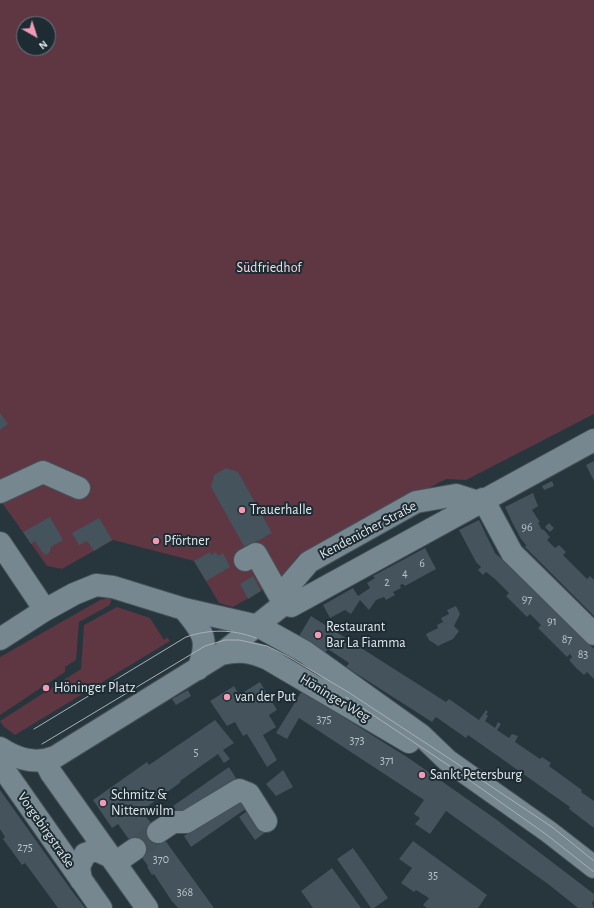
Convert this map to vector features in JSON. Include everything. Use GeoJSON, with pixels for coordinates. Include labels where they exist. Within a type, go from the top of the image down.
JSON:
{"type":"FeatureCollection","features":[{"type":"Feature","properties":{"kind":"street","name":"Kendenicher Straße"},"geometry":{"type":"LineString","coordinates":[[284,604],[292,606],[594,440]]}},
{"type":"Feature","properties":{"kind":"street"},"geometry":{"type":"LineString","coordinates":[[0,492],[43,472],[80,488]]}},
{"type":"Feature","properties":{"kind":"street","name":"Kendenicher Straße"},"geometry":{"type":"LineString","coordinates":[[258,626],[284,604],[285,590],[309,562],[416,502],[456,495],[481,501]]}},
{"type":"Feature","properties":{"kind":"street"},"geometry":{"type":"LineString","coordinates":[[481,501],[512,553],[594,634]]}},
{"type":"Feature","properties":{"kind":"street"},"geometry":{"type":"LineString","coordinates":[[0,543],[45,610]]}},
{"type":"Feature","properties":{"kind":"street"},"geometry":{"type":"LineString","coordinates":[[245,560],[256,554],[284,604]]}},
{"type":"Feature","properties":{"kind":"street"},"geometry":{"type":"LineString","coordinates":[[0,639],[45,610],[74,594],[96,585],[113,587],[184,609],[258,626]]}},
{"type":"Feature","properties":{"kind":"street"},"geometry":{"type":"LineString","coordinates":[[184,609],[202,632],[204,638],[205,646],[198,669]]}},
{"type":"Feature","properties":{"kind":"street"},"geometry":{"type":"LineString","coordinates":[[0,748],[19,758],[31,761],[45,761],[66,751],[198,669],[221,654],[258,626]]}},
{"type":"Feature","properties":{"kind":"street","name":"Höninger Weg"},"geometry":{"type":"LineString","coordinates":[[258,626],[305,652],[421,735],[447,760],[549,832],[594,867]]}},
{"type":"Feature","properties":{"kind":"street","name":"Höninger Weg"},"geometry":{"type":"LineString","coordinates":[[221,654],[234,651],[252,652],[268,659],[412,744],[447,760]]}},
{"type":"Feature","properties":{"kind":"street","name":"Vorgebirgstraße"},"geometry":{"type":"LineString","coordinates":[[0,759],[7,774],[101,908]]}},
{"type":"Feature","properties":{"kind":"street"},"geometry":{"type":"LineString","coordinates":[[45,761],[51,773],[147,908]]}},
{"type":"Feature","properties":{"kind":"street"},"geometry":{"type":"LineString","coordinates":[[158,832],[173,822],[186,822],[239,790],[249,794],[266,821]]}},
{"type":"Feature","properties":{"kind":"street"},"geometry":{"type":"LineString","coordinates":[[112,860],[135,849]]}},
{"type":"Feature","properties":{"kind":"street","name":"Vorgebirgstraße"},"geometry":{"type":"LineString","coordinates":[[81,880],[79,867],[85,854],[96,850],[112,860]]}},
{"type":"Feature","properties":{"kind":"green space","name":"Südfriedhof"},"geometry":{"type":"Polygon","coordinates":[[[0,0],[594,0],[594,414],[466,480],[446,479],[297,557],[280,580],[233,607],[219,603],[194,561],[113,540],[62,569],[47,566],[0,500],[0,0]]]}},
{"type":"Feature","properties":{"kind":"green space"},"geometry":{"type":"Polygon","coordinates":[[[112,597],[110,605],[79,622],[76,660],[65,667],[65,672],[0,715],[0,657],[100,600],[112,597]]]}},
{"type":"Feature","properties":{"kind":"green space"},"geometry":{"type":"Polygon","coordinates":[[[117,607],[150,618],[164,640],[167,637],[170,641],[15,735],[3,726],[0,721],[81,669],[84,625],[117,607]]]}},
{"type":"Feature","properties":{"kind":"building"},"geometry":{"type":"Polygon","coordinates":[[[0,413],[8,424],[0,430],[0,413]]]}},
{"type":"Feature","properties":{"kind":"building"},"geometry":{"type":"Polygon","coordinates":[[[594,461],[594,481],[586,465],[594,461]]]}},
{"type":"Feature","properties":{"kind":"building","name":"Trauerhalle"},"geometry":{"type":"Polygon","coordinates":[[[226,468],[238,472],[272,533],[245,548],[211,487],[214,475],[226,468]]]}},
{"type":"Feature","properties":{"kind":"building"},"geometry":{"type":"Polygon","coordinates":[[[552,481],[554,486],[544,490],[542,486],[552,481]]]}},
{"type":"Feature","properties":{"kind":"building"},"geometry":{"type":"Polygon","coordinates":[[[533,493],[538,506],[532,510],[540,522],[538,523],[542,530],[543,529],[550,537],[547,540],[555,548],[559,545],[566,552],[563,555],[587,579],[590,576],[594,580],[594,616],[525,547],[526,545],[513,524],[505,507],[533,493]]]}},
{"type":"Feature","properties":{"kind":"building"},"geometry":{"type":"Polygon","coordinates":[[[50,517],[63,540],[51,547],[50,552],[46,555],[42,552],[35,541],[31,544],[23,532],[50,517]]]}},
{"type":"Feature","properties":{"kind":"building"},"geometry":{"type":"Polygon","coordinates":[[[99,518],[112,540],[94,551],[87,541],[79,545],[72,533],[99,518]]]}},
{"type":"Feature","properties":{"kind":"building"},"geometry":{"type":"Polygon","coordinates":[[[479,520],[495,553],[507,564],[509,563],[594,649],[594,679],[587,672],[584,675],[576,668],[569,660],[572,657],[570,654],[567,657],[538,628],[541,625],[530,614],[527,617],[506,596],[509,593],[495,579],[486,572],[483,575],[478,570],[481,567],[476,562],[459,530],[479,520]]]}},
{"type":"Feature","properties":{"kind":"building"},"geometry":{"type":"Polygon","coordinates":[[[549,523],[554,528],[550,532],[545,527],[549,523]]]}},
{"type":"Feature","properties":{"kind":"building","name":"Pförtner"},"geometry":{"type":"Polygon","coordinates":[[[153,535],[161,537],[158,546],[151,544],[153,535]]]}},
{"type":"Feature","properties":{"kind":"building"},"geometry":{"type":"Polygon","coordinates":[[[425,548],[436,569],[405,586],[403,584],[400,585],[401,588],[393,592],[395,595],[386,600],[384,597],[376,600],[369,610],[360,600],[351,614],[345,610],[330,618],[323,605],[353,588],[358,596],[370,588],[367,583],[375,578],[373,576],[425,548]]]}},
{"type":"Feature","properties":{"kind":"building"},"geometry":{"type":"Polygon","coordinates":[[[210,552],[211,555],[216,552],[218,556],[223,553],[230,567],[206,581],[194,561],[210,552]]]}},
{"type":"Feature","properties":{"kind":"building"},"geometry":{"type":"Polygon","coordinates":[[[253,576],[261,591],[248,599],[240,584],[253,576]]]}},
{"type":"Feature","properties":{"kind":"building"},"geometry":{"type":"Polygon","coordinates":[[[456,606],[460,614],[454,626],[459,631],[453,639],[438,646],[429,640],[426,634],[438,628],[437,625],[443,622],[441,618],[449,614],[447,610],[456,606]]]}},
{"type":"Feature","properties":{"kind":"building"},"geometry":{"type":"Polygon","coordinates":[[[311,616],[446,702],[449,699],[479,720],[486,710],[488,712],[486,714],[488,716],[485,721],[495,728],[498,722],[501,724],[497,730],[509,738],[512,734],[518,736],[515,742],[540,759],[542,757],[551,763],[549,766],[582,790],[581,792],[594,801],[594,828],[569,809],[570,807],[468,735],[466,738],[436,717],[432,722],[346,667],[349,663],[328,649],[324,654],[298,638],[311,616]]]}},
{"type":"Feature","properties":{"kind":"building"},"geometry":{"type":"Polygon","coordinates":[[[260,682],[277,710],[269,715],[276,727],[263,735],[277,760],[267,767],[247,734],[243,736],[235,722],[227,726],[210,701],[234,686],[239,695],[260,682]]]}},
{"type":"Feature","properties":{"kind":"building"},"geometry":{"type":"Polygon","coordinates":[[[188,690],[191,696],[176,705],[172,699],[188,690]]]}},
{"type":"Feature","properties":{"kind":"building"},"geometry":{"type":"Polygon","coordinates":[[[302,691],[410,759],[497,820],[594,894],[594,900],[592,903],[594,908],[578,908],[548,884],[446,811],[430,834],[415,824],[420,818],[414,814],[424,800],[299,718],[287,739],[276,733],[302,691]]]}},
{"type":"Feature","properties":{"kind":"building"},"geometry":{"type":"Polygon","coordinates":[[[215,720],[234,743],[223,750],[230,759],[224,763],[218,754],[141,811],[162,836],[214,908],[178,908],[154,874],[152,875],[147,867],[148,866],[118,824],[112,828],[93,800],[147,762],[149,765],[215,720]]]}},
{"type":"Feature","properties":{"kind":"building"},"geometry":{"type":"Polygon","coordinates":[[[229,767],[236,778],[180,816],[173,806],[229,767]]]}},
{"type":"Feature","properties":{"kind":"building"},"geometry":{"type":"Polygon","coordinates":[[[283,770],[293,787],[276,796],[266,784],[283,770]]]}},
{"type":"Feature","properties":{"kind":"building"},"geometry":{"type":"Polygon","coordinates":[[[0,790],[85,908],[58,908],[25,863],[22,865],[3,839],[5,837],[0,829],[0,790]]]}},
{"type":"Feature","properties":{"kind":"building"},"geometry":{"type":"Polygon","coordinates":[[[239,797],[247,808],[191,847],[184,836],[239,797]]]}},
{"type":"Feature","properties":{"kind":"building"},"geometry":{"type":"Polygon","coordinates":[[[250,809],[266,832],[255,840],[239,817],[250,809]]]}},
{"type":"Feature","properties":{"kind":"building"},"geometry":{"type":"Polygon","coordinates":[[[413,841],[487,895],[478,908],[427,908],[423,905],[429,898],[416,890],[414,892],[401,883],[412,868],[399,859],[413,841]]]}},
{"type":"Feature","properties":{"kind":"building"},"geometry":{"type":"Polygon","coordinates":[[[353,848],[388,898],[374,908],[371,908],[337,859],[353,848]]]}},
{"type":"Feature","properties":{"kind":"building"},"geometry":{"type":"Polygon","coordinates":[[[332,868],[361,908],[313,908],[301,891],[332,868]]]}},
{"type":"Feature","properties":{"kind":"tunnel"},"geometry":{"type":"LineString","coordinates":[[135,849],[158,832]]}},
{"type":"Feature","properties":{"kind":"tram line"},"geometry":{"type":"LineString","coordinates":[[34,729],[186,637],[212,631],[221,631],[238,633],[256,638]]}},
{"type":"Feature","properties":{"kind":"tram line"},"geometry":{"type":"LineString","coordinates":[[42,744],[205,646],[225,640],[239,640],[267,646],[289,657],[348,692],[552,827],[594,861]]}},
{"type":"Feature","properties":{"kind":"tram line"},"geometry":{"type":"LineString","coordinates":[[346,697],[448,765],[547,835],[594,872]]}},
{"type":"Feature","properties":{"kind":"place","name":"Trauerhalle"},"geometry":{"type":"Point","coordinates":[242,510]}},
{"type":"Feature","properties":{"kind":"place","name":"Pförtner"},"geometry":{"type":"Point","coordinates":[156,541]}},
{"type":"Feature","properties":{"kind":"place","name":"Restaurant Bar La Fiamma"},"geometry":{"type":"Point","coordinates":[318,635]}},
{"type":"Feature","properties":{"kind":"place","name":"Höninger Platz"},"geometry":{"type":"Point","coordinates":[46,688]}},
{"type":"Feature","properties":{"kind":"place","name":"van der Put"},"geometry":{"type":"Point","coordinates":[227,697]}},
{"type":"Feature","properties":{"kind":"place","name":"Sankt Petersburg"},"geometry":{"type":"Point","coordinates":[422,775]}},
{"type":"Feature","properties":{"kind":"place","name":"Schmitz & Nittenwilm"},"geometry":{"type":"Point","coordinates":[103,803]}}]}
